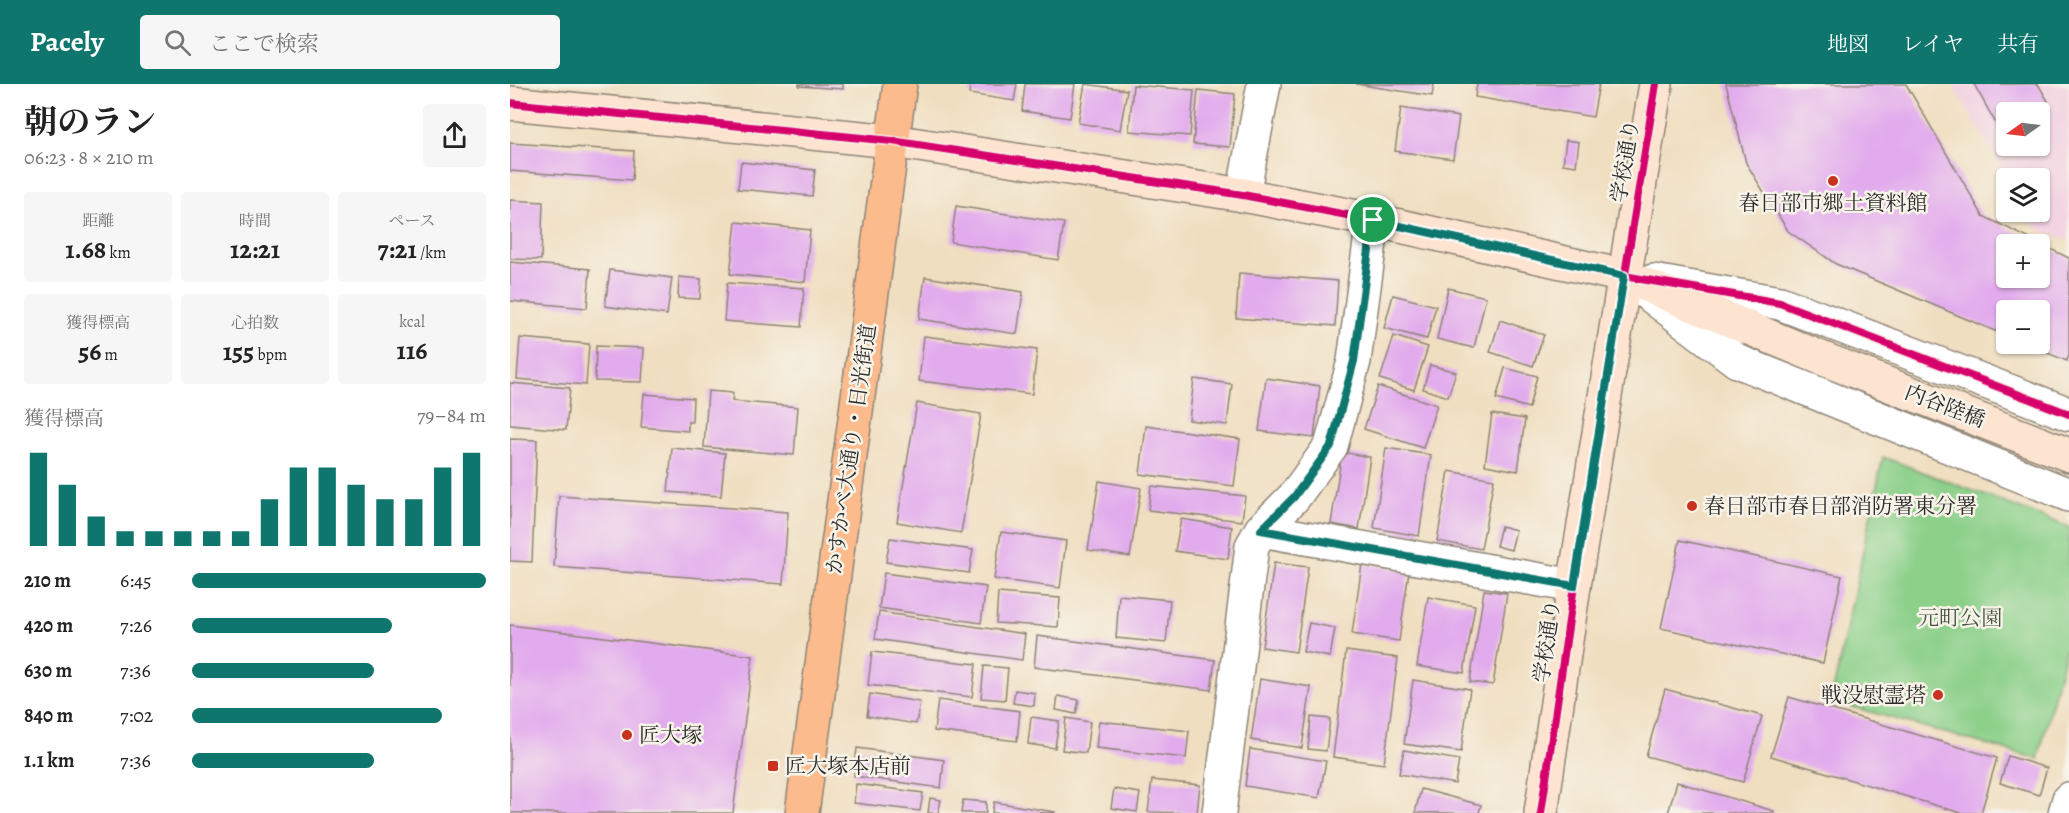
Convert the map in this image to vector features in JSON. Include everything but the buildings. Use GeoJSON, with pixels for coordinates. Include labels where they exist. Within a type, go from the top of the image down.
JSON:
{"type":"FeatureCollection","features":[{"type":"Feature","properties":{"kind":"main road","name":"かすかべ大通り・日光街道"},"geometry":{"type":"LineString","coordinates":[[802,813],[900,84]]}},
{"type":"Feature","properties":{"kind":"street"},"geometry":{"type":"LineString","coordinates":[[1244,195],[1264,84]]}},
{"type":"Feature","properties":{"kind":"street","name":"学校通り"},"geometry":{"type":"LineString","coordinates":[[1541,813],[1574,586],[1656,84]]}},
{"type":"Feature","properties":{"kind":"street","name":"内谷陸橋"},"geometry":{"type":"LineString","coordinates":[[510,103],[892,141],[1244,195],[1373,220],[1624,276],[1821,358],[2069,454]]}},
{"type":"Feature","properties":{"kind":"street"},"geometry":{"type":"LineString","coordinates":[[1219,813],[1252,546],[1261,530],[1294,497],[1331,446],[1354,361],[1373,220]]}},
{"type":"Feature","properties":{"kind":"street"},"geometry":{"type":"LineString","coordinates":[[1624,276],[1780,303],[2069,414]]}},
{"type":"Feature","properties":{"kind":"street"},"geometry":{"type":"LineString","coordinates":[[1624,276],[1737,361],[2069,495]]}},
{"type":"Feature","properties":{"kind":"street"},"geometry":{"type":"LineString","coordinates":[[1261,530],[1574,586]]}},
{"type":"Feature","properties":{"kind":"street"},"geometry":{"type":"LineString","coordinates":[[2065,813],[2069,799]]}},
{"type":"Feature","properties":{"kind":"shaded area"},"geometry":{"type":"Polygon","coordinates":[[[1952,84],[2069,84],[2069,240],[2037,229],[2033,222],[2050,222],[2050,168],[2002,168],[1952,84]]]}},
{"type":"Feature","properties":{"kind":"green space","name":"元町公園"},"geometry":{"type":"Polygon","coordinates":[[[1883,457],[2069,527],[2069,637],[2038,759],[1831,701],[1883,457]]]}},
{"type":"Feature","properties":{"kind":"cycle path"},"geometry":{"type":"LineString","coordinates":[[1541,813],[1574,586],[1656,84]]}},
{"type":"Feature","properties":{"kind":"cycle path"},"geometry":{"type":"LineString","coordinates":[[510,103],[892,141],[1243,195],[1373,220],[1624,276],[1780,303],[2069,414]]}},
{"type":"Feature","properties":{"kind":"place","name":"春日部市郷土資料館"},"geometry":{"type":"Point","coordinates":[1833,181]}},
{"type":"Feature","properties":{"kind":"place","name":"春日部市春日部消防署東分署"},"geometry":{"type":"Point","coordinates":[1692,506]}},
{"type":"Feature","properties":{"kind":"place","name":"戦没慰霊塔"},"geometry":{"type":"Point","coordinates":[1938,695]}},
{"type":"Feature","properties":{"kind":"place","name":"匠大塚"},"geometry":{"type":"Point","coordinates":[627,735]}},
{"type":"Feature","properties":{"kind":"place","name":"匠大塚本店前"},"geometry":{"type":"Point","coordinates":[773,766]}},
{"type":"Feature","properties":{"kind":"route"},"geometry":{"type":"LineString","coordinates":[[1373,220],[1624,276],[1574,586],[1261,530],[1294,497],[1331,446],[1354,361],[1373,220]]}}]}
